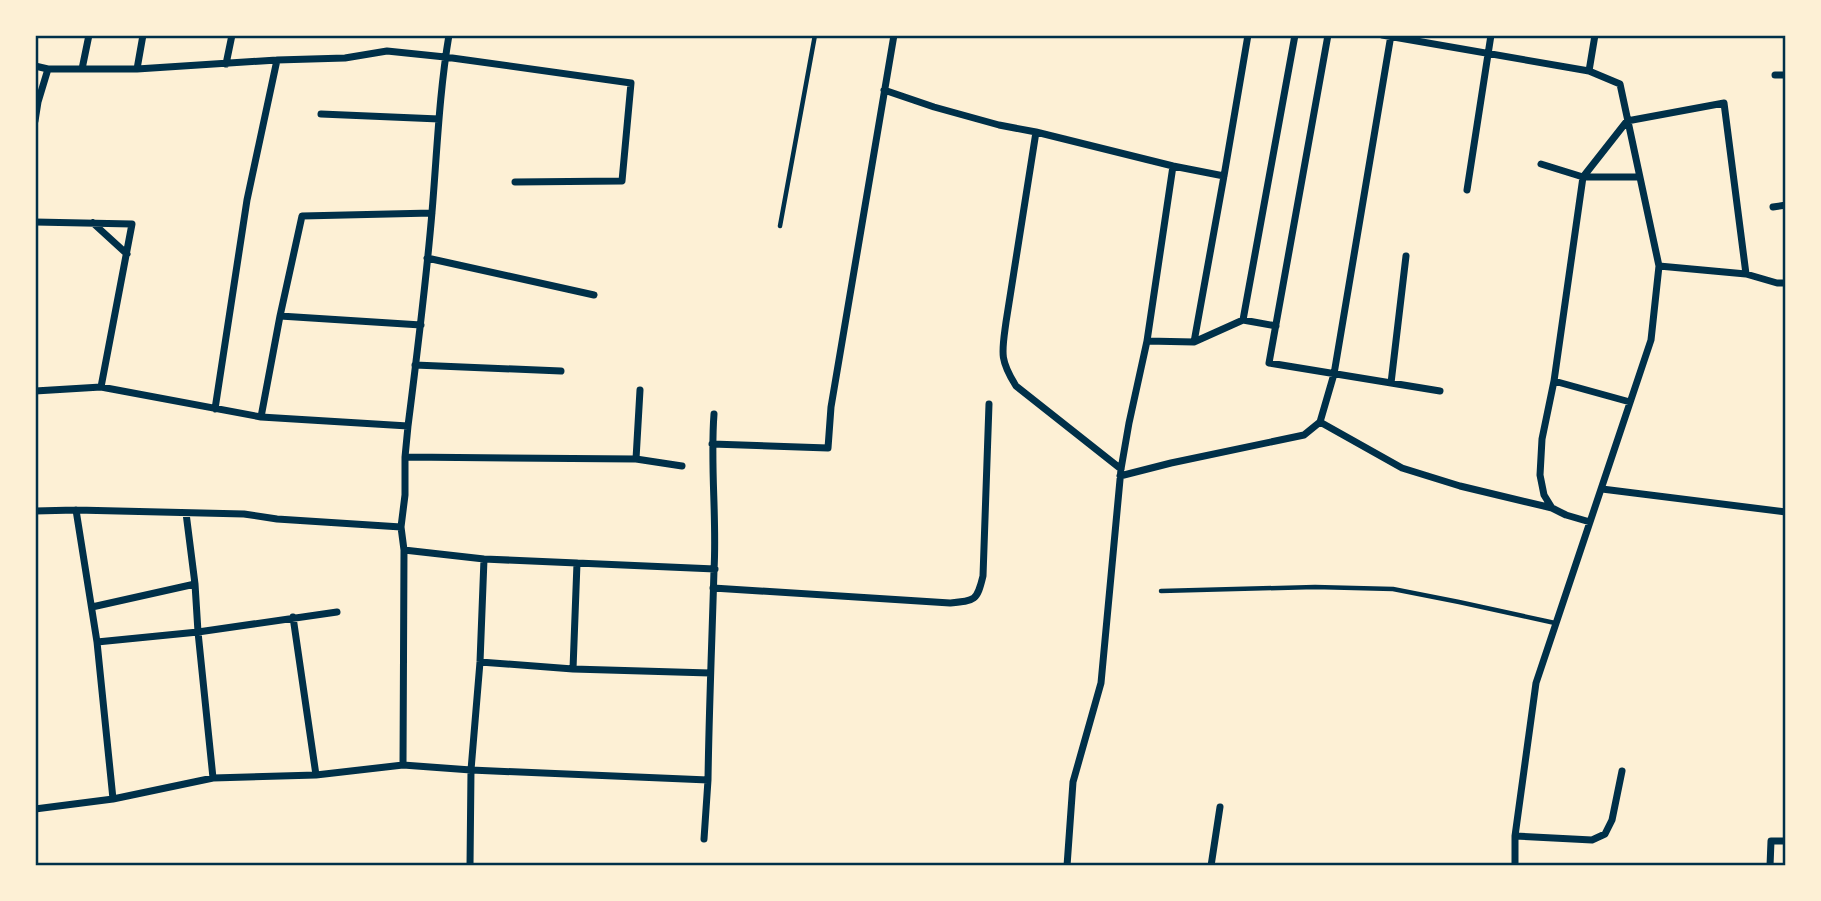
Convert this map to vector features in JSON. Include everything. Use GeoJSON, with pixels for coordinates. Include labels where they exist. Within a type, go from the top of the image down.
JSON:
{"type":"FeatureCollection","features":[{"type":"Feature","properties":{"kind":"street"},"geometry":{"type":"LineString","coordinates":[[82,69],[89,35]]}},
{"type":"Feature","properties":{"kind":"street"},"geometry":{"type":"LineString","coordinates":[[137,69],[143,35]]}},
{"type":"Feature","properties":{"kind":"street"},"geometry":{"type":"LineString","coordinates":[[226,64],[232,35]]}},
{"type":"Feature","properties":{"kind":"street"},"geometry":{"type":"LineString","coordinates":[[403,765],[404,550],[401,527],[405,495],[405,457],[421,325],[449,35]]}},
{"type":"Feature","properties":{"kind":"street"},"geometry":{"type":"LineString","coordinates":[[712,444],[828,448],[831,407],[894,35]]}},
{"type":"Feature","properties":{"kind":"street"},"geometry":{"type":"LineString","coordinates":[[1194,342],[1248,35]]}},
{"type":"Feature","properties":{"kind":"street"},"geometry":{"type":"LineString","coordinates":[[1243,320],[1295,35]]}},
{"type":"Feature","properties":{"kind":"street"},"geometry":{"type":"LineString","coordinates":[[1325,35],[1269,363],[1440,391]]}},
{"type":"Feature","properties":{"kind":"street"},"geometry":{"type":"LineString","coordinates":[[1382,35],[1589,71],[1620,84],[1659,266],[1651,340],[1536,683],[1515,836],[1515,866]]}},
{"type":"Feature","properties":{"kind":"street"},"geometry":{"type":"LineString","coordinates":[[1467,190],[1491,35]]}},
{"type":"Feature","properties":{"kind":"street"},"geometry":{"type":"LineString","coordinates":[[1589,71],[1595,35]]}},
{"type":"Feature","properties":{"kind":"street"},"geometry":{"type":"LineString","coordinates":[[1121,473],[1304,435],[1320,422],[1334,374],[1391,36]]}},
{"type":"Feature","properties":{"kind":"street"},"geometry":{"type":"LineString","coordinates":[[35,66],[48,69],[137,69],[345,58],[387,51],[631,83],[622,181],[515,182]]}},
{"type":"Feature","properties":{"kind":"street"},"geometry":{"type":"LineString","coordinates":[[215,409],[247,200],[277,60]]}},
{"type":"Feature","properties":{"kind":"street"},"geometry":{"type":"LineString","coordinates":[[35,121],[36,102],[48,69]]}},
{"type":"Feature","properties":{"kind":"street"},"geometry":{"type":"LineString","coordinates":[[1775,75],[1786,75]]}},
{"type":"Feature","properties":{"kind":"street"},"geometry":{"type":"LineString","coordinates":[[884,90],[999,125],[1224,176]]}},
{"type":"Feature","properties":{"kind":"street"},"geometry":{"type":"LineString","coordinates":[[1552,508],[1544,495],[1540,475],[1542,439],[1554,381],[1583,177],[1627,121],[1724,103],[1746,275]]}},
{"type":"Feature","properties":{"kind":"street"},"geometry":{"type":"LineString","coordinates":[[321,114],[439,119]]}},
{"type":"Feature","properties":{"kind":"street"},"geometry":{"type":"LineString","coordinates":[[1036,132],[1002,352],[1005,370],[1016,386],[1121,473]]}},
{"type":"Feature","properties":{"kind":"street"},"geometry":{"type":"LineString","coordinates":[[1541,164],[1583,177],[1639,177]]}},
{"type":"Feature","properties":{"kind":"street"},"geometry":{"type":"LineString","coordinates":[[1067,866],[1073,782],[1101,683],[1121,473],[1147,341],[1173,166]]}},
{"type":"Feature","properties":{"kind":"street"},"geometry":{"type":"LineString","coordinates":[[1773,207],[1786,205]]}},
{"type":"Feature","properties":{"kind":"street"},"geometry":{"type":"LineString","coordinates":[[261,416],[302,216],[432,213]]}},
{"type":"Feature","properties":{"kind":"street"},"geometry":{"type":"LineString","coordinates":[[35,222],[132,224],[101,387]]}},
{"type":"Feature","properties":{"kind":"street"},"geometry":{"type":"LineString","coordinates":[[93,223],[127,254]]}},
{"type":"Feature","properties":{"kind":"street"},"geometry":{"type":"LineString","coordinates":[[1391,383],[1406,256]]}},
{"type":"Feature","properties":{"kind":"street"},"geometry":{"type":"LineString","coordinates":[[427,258],[594,295]]}},
{"type":"Feature","properties":{"kind":"street"},"geometry":{"type":"LineString","coordinates":[[1659,266],[1746,275],[1777,284],[1786,283]]}},
{"type":"Feature","properties":{"kind":"street"},"geometry":{"type":"LineString","coordinates":[[280,316],[421,325]]}},
{"type":"Feature","properties":{"kind":"street"},"geometry":{"type":"LineString","coordinates":[[1147,341],[1194,342],[1243,320],[1276,326]]}},
{"type":"Feature","properties":{"kind":"street"},"geometry":{"type":"LineString","coordinates":[[415,365],[561,371]]}},
{"type":"Feature","properties":{"kind":"street"},"geometry":{"type":"LineString","coordinates":[[1554,381],[1630,401]]}},
{"type":"Feature","properties":{"kind":"street"},"geometry":{"type":"LineString","coordinates":[[35,391],[101,387],[261,416],[408,426]]}},
{"type":"Feature","properties":{"kind":"street"},"geometry":{"type":"LineString","coordinates":[[636,459],[640,390]]}},
{"type":"Feature","properties":{"kind":"street"},"geometry":{"type":"LineString","coordinates":[[713,589],[970,602],[979,593],[984,576],[989,404]]}},
{"type":"Feature","properties":{"kind":"street"},"geometry":{"type":"LineString","coordinates":[[704,839],[709,780],[715,569],[712,444],[714,414]]}},
{"type":"Feature","properties":{"kind":"street"},"geometry":{"type":"LineString","coordinates":[[1320,422],[1402,468],[1460,486],[1552,508],[1590,522]]}},
{"type":"Feature","properties":{"kind":"street"},"geometry":{"type":"LineString","coordinates":[[405,457],[636,459],[681,466]]}},
{"type":"Feature","properties":{"kind":"street"},"geometry":{"type":"LineString","coordinates":[[1602,489],[1786,512]]}},
{"type":"Feature","properties":{"kind":"street"},"geometry":{"type":"LineString","coordinates":[[35,510],[243,514],[277,519],[401,527]]}},
{"type":"Feature","properties":{"kind":"street"},"geometry":{"type":"LineString","coordinates":[[76,510],[97,642],[113,799]]}},
{"type":"Feature","properties":{"kind":"street"},"geometry":{"type":"LineString","coordinates":[[186,513],[213,778]]}},
{"type":"Feature","properties":{"kind":"street"},"geometry":{"type":"LineString","coordinates":[[404,550],[484,559],[715,569]]}},
{"type":"Feature","properties":{"kind":"street"},"geometry":{"type":"LineString","coordinates":[[470,866],[471,770],[480,662],[484,559]]}},
{"type":"Feature","properties":{"kind":"street"},"geometry":{"type":"LineString","coordinates":[[573,669],[577,563]]}},
{"type":"Feature","properties":{"kind":"street"},"geometry":{"type":"LineString","coordinates":[[92,607],[195,583]]}},
{"type":"Feature","properties":{"kind":"street"},"geometry":{"type":"LineString","coordinates":[[97,642],[198,632],[337,612]]}},
{"type":"Feature","properties":{"kind":"street"},"geometry":{"type":"LineString","coordinates":[[293,618],[316,775]]}},
{"type":"Feature","properties":{"kind":"street"},"geometry":{"type":"LineString","coordinates":[[480,662],[573,669],[710,673]]}},
{"type":"Feature","properties":{"kind":"street"},"geometry":{"type":"LineString","coordinates":[[35,809],[113,799],[213,778],[316,775],[403,765],[709,780]]}},
{"type":"Feature","properties":{"kind":"street"},"geometry":{"type":"LineString","coordinates":[[1515,836],[1592,840],[1605,834],[1612,820],[1622,771]]}},
{"type":"Feature","properties":{"kind":"street"},"geometry":{"type":"LineString","coordinates":[[1211,866],[1220,807]]}},
{"type":"Feature","properties":{"kind":"street"},"geometry":{"type":"LineString","coordinates":[[1770,866],[1771,841],[1786,841]]}},
{"type":"Feature","properties":{"kind":"lane"},"geometry":{"type":"LineString","coordinates":[[779,226],[815,35]]}},
{"type":"Feature","properties":{"kind":"lane"},"geometry":{"type":"LineString","coordinates":[[1161,591],[1315,587],[1393,589],[1556,623]]}}]}
